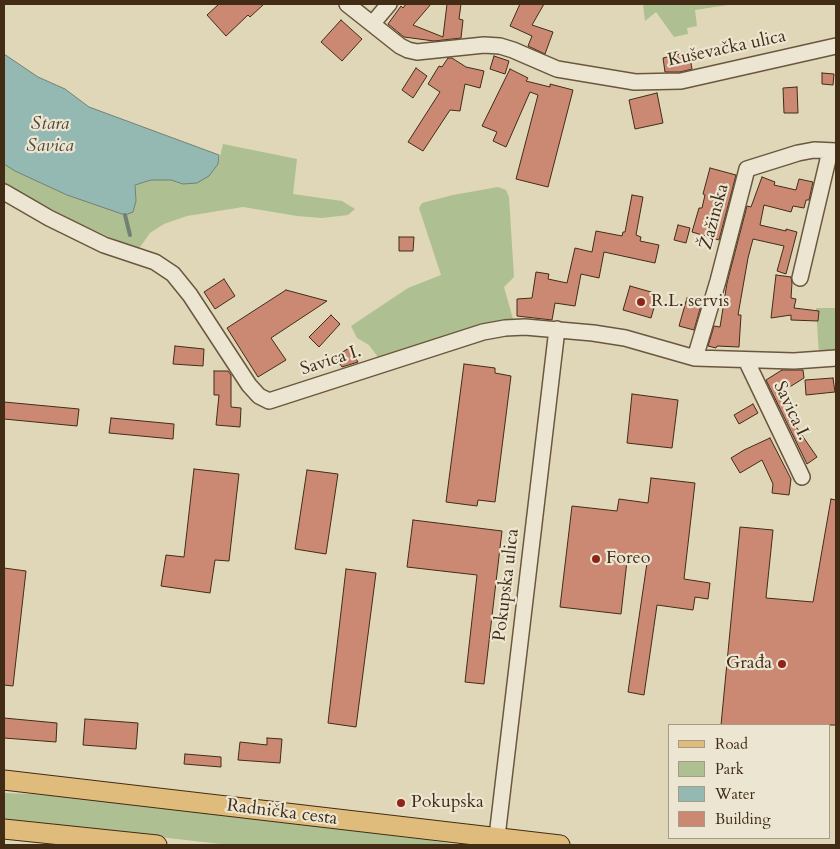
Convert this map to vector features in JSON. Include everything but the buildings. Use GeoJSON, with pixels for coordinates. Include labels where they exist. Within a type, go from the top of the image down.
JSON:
{"type":"FeatureCollection","features":[{"type":"Feature","properties":{"kind":"main road","name":"Radnička cesta"},"geometry":{"type":"LineString","coordinates":[[4,780],[496,841],[560,845]]}},
{"type":"Feature","properties":{"kind":"main road"},"geometry":{"type":"LineString","coordinates":[[4,829],[157,845]]}},
{"type":"Feature","properties":{"kind":"street","name":"Kuševačka ulica"},"geometry":{"type":"LineString","coordinates":[[347,4],[400,46],[408,50],[418,52],[484,45],[500,46],[557,69],[635,82],[681,80],[836,46]]}},
{"type":"Feature","properties":{"kind":"street"},"geometry":{"type":"LineString","coordinates":[[373,23],[389,4]]}},
{"type":"Feature","properties":{"kind":"street","name":"Žažinska"},"geometry":{"type":"LineString","coordinates":[[695,358],[718,281],[747,169],[798,153],[814,150],[833,151],[800,278]]}},
{"type":"Feature","properties":{"kind":"street","name":"Savica I."},"geometry":{"type":"LineString","coordinates":[[4,192],[49,218],[104,245],[155,262],[173,274],[190,295],[249,385],[259,396],[269,401],[483,332],[524,327],[594,333],[625,338],[695,358],[794,361],[836,358]]}},
{"type":"Feature","properties":{"kind":"street","name":"Pokupska ulica"},"geometry":{"type":"LineString","coordinates":[[496,841],[557,329]]}},
{"type":"Feature","properties":{"kind":"street","name":"Savica I."},"geometry":{"type":"LineString","coordinates":[[746,360],[802,478]]}},
{"type":"Feature","properties":{"kind":"green space"},"geometry":{"type":"Polygon","coordinates":[[[643,4],[734,4],[695,10],[697,26],[687,28],[688,34],[674,37],[656,12],[645,21],[643,4]]]}},
{"type":"Feature","properties":{"kind":"green space"},"geometry":{"type":"Polygon","coordinates":[[[223,144],[297,159],[293,194],[342,201],[355,209],[348,215],[322,218],[243,207],[187,216],[164,224],[150,233],[138,250],[72,220],[4,184],[4,164],[67,195],[136,201],[135,185],[151,180],[171,180],[183,184],[218,164],[223,144]]]}},
{"type":"Feature","properties":{"kind":"green space"},"geometry":{"type":"Polygon","coordinates":[[[498,187],[506,190],[509,197],[514,277],[504,287],[513,319],[485,324],[451,334],[380,360],[369,345],[357,338],[351,326],[408,288],[441,275],[419,208],[422,203],[498,187]]]}},
{"type":"Feature","properties":{"kind":"green space"},"geometry":{"type":"Polygon","coordinates":[[[816,308],[836,308],[836,352],[819,354],[816,308]]]}},
{"type":"Feature","properties":{"kind":"green space"},"geometry":{"type":"Polygon","coordinates":[[[4,793],[54,795],[451,844],[229,845],[4,819],[4,793]]]}},
{"type":"Feature","properties":{"kind":"water","name":"Stara Savica"},"geometry":{"type":"Polygon","coordinates":[[[4,54],[38,77],[65,89],[89,107],[219,155],[218,164],[209,176],[197,183],[183,184],[171,180],[151,180],[135,185],[136,201],[133,212],[125,215],[67,195],[15,171],[4,164],[4,54]]]}},
{"type":"Feature","properties":{"kind":"waterway"},"geometry":{"type":"LineString","coordinates":[[125,215],[130,235]]}},
{"type":"Feature","properties":{"kind":"place","name":"R.L. servis"},"geometry":{"type":"Point","coordinates":[641,302]}},
{"type":"Feature","properties":{"kind":"place","name":"Foreo"},"geometry":{"type":"Point","coordinates":[596,559]}},
{"type":"Feature","properties":{"kind":"place","name":"Građa"},"geometry":{"type":"Point","coordinates":[782,664]}},
{"type":"Feature","properties":{"kind":"place","name":"Pokupska"},"geometry":{"type":"Point","coordinates":[401,803]}}]}
